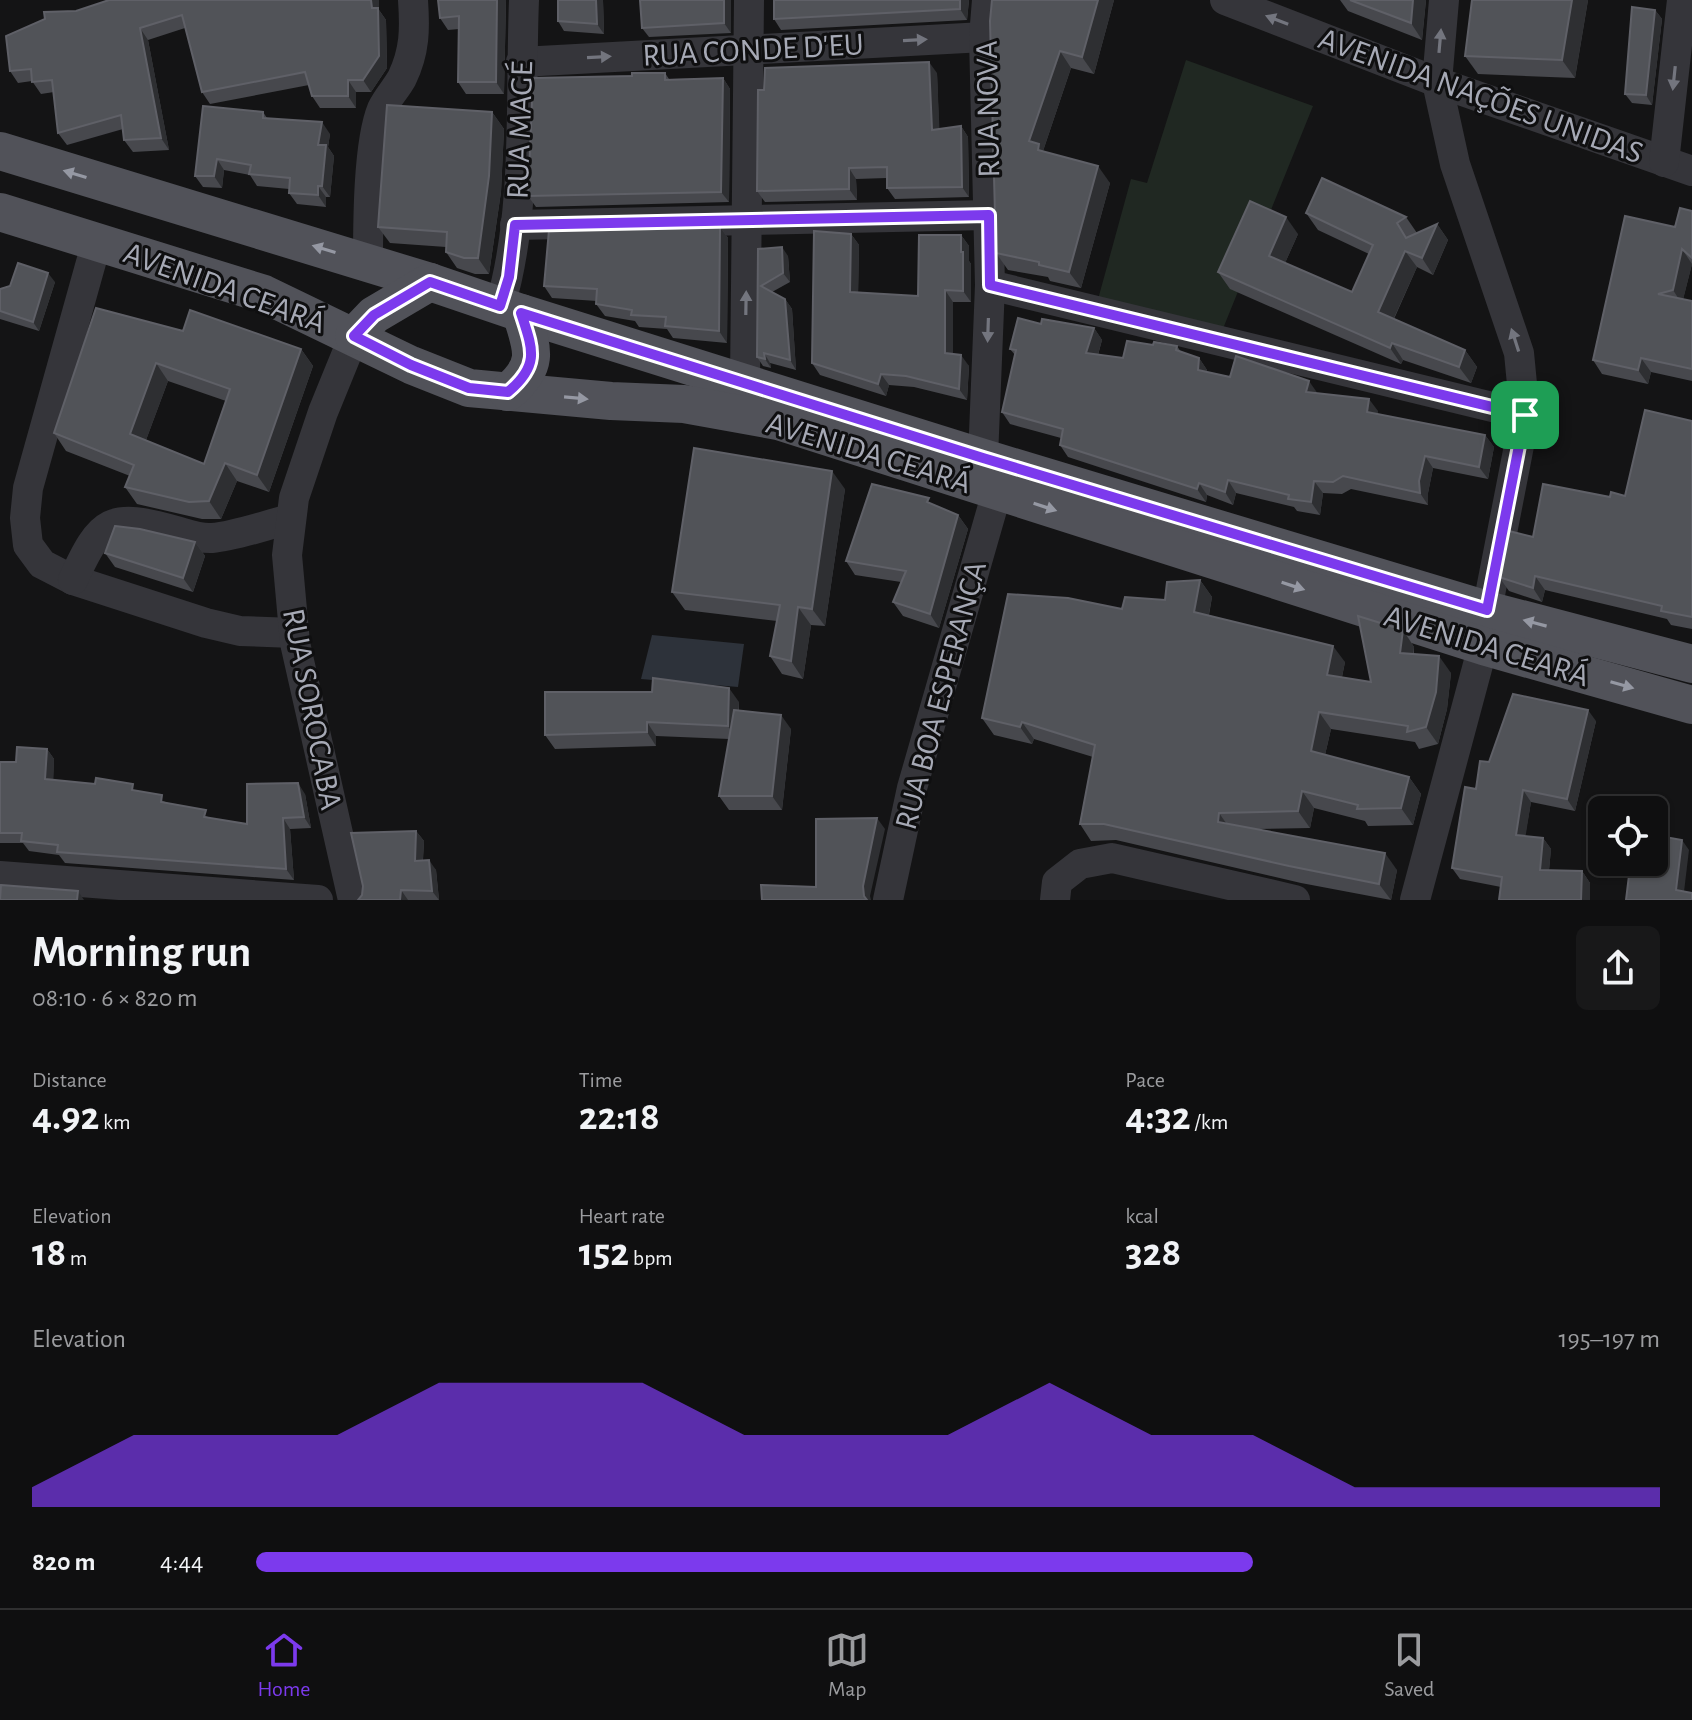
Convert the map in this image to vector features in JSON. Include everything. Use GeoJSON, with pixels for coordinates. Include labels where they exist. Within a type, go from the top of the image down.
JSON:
{"type":"FeatureCollection","features":[{"type":"Feature","properties":{"kind":"main road","name":"AVENIDA CEARÁ"},"geometry":{"type":"LineString","coordinates":[[0,151],[745,381],[990,475]]}},
{"type":"Feature","properties":{"kind":"main road","name":"AVENIDA CEARÁ"},"geometry":{"type":"LineString","coordinates":[[0,212],[264,294],[411,365],[469,388],[611,401],[684,404],[778,421],[990,475],[1485,628],[1692,705]]}},
{"type":"Feature","properties":{"kind":"main road"},"geometry":{"type":"LineString","coordinates":[[354,336],[374,315],[430,282]]}},
{"type":"Feature","properties":{"kind":"main road"},"geometry":{"type":"LineString","coordinates":[[508,392],[523,379],[531,365],[530,341],[511,310]]}},
{"type":"Feature","properties":{"kind":"main road","name":"AVENIDA CEARÁ"},"geometry":{"type":"LineString","coordinates":[[1485,628],[1692,664]]}},
{"type":"Feature","properties":{"kind":"street"},"geometry":{"type":"LineString","coordinates":[[368,263],[373,153],[382,110],[411,56],[415,37],[413,0]]}},
{"type":"Feature","properties":{"kind":"street","name":"RUA MAGÉ"},"geometry":{"type":"LineString","coordinates":[[511,310],[509,277],[521,134],[524,0]]}},
{"type":"Feature","properties":{"kind":"street"},"geometry":{"type":"LineString","coordinates":[[745,381],[749,0]]}},
{"type":"Feature","properties":{"kind":"street","name":"RUA NOVA"},"geometry":{"type":"LineString","coordinates":[[987,0],[984,37],[990,285],[990,475]]}},
{"type":"Feature","properties":{"kind":"street","name":"AVENIDA NAÇÕES UNIDAS"},"geometry":{"type":"LineString","coordinates":[[1225,0],[1437,82],[1678,166]]}},
{"type":"Feature","properties":{"kind":"street"},"geometry":{"type":"LineString","coordinates":[[1415,900],[1485,628],[1525,415],[1519,353],[1455,164],[1437,82],[1444,0]]}},
{"type":"Feature","properties":{"kind":"street"},"geometry":{"type":"LineString","coordinates":[[1678,166],[1682,0]]}},
{"type":"Feature","properties":{"kind":"street","name":"RUA CONDE D'EU"},"geometry":{"type":"LineString","coordinates":[[521,62],[984,37]]}},
{"type":"Feature","properties":{"kind":"street"},"geometry":{"type":"LineString","coordinates":[[515,225],[989,215]]}},
{"type":"Feature","properties":{"kind":"street"},"geometry":{"type":"LineString","coordinates":[[97,241],[28,488],[25,518],[28,545],[42,564],[73,580],[217,626],[240,631],[294,633]]}},
{"type":"Feature","properties":{"kind":"street"},"geometry":{"type":"LineString","coordinates":[[990,285],[1525,415]]}},
{"type":"Feature","properties":{"kind":"street","name":"RUA SOROCABA"},"geometry":{"type":"LineString","coordinates":[[353,900],[294,633],[287,555],[294,498],[323,412],[354,336]]}},
{"type":"Feature","properties":{"kind":"street","name":"RUA BOA ESPERANÇA"},"geometry":{"type":"LineString","coordinates":[[888,900],[912,788],[990,475]]}},
{"type":"Feature","properties":{"kind":"street"},"geometry":{"type":"LineString","coordinates":[[73,580],[89,545],[100,532],[114,523],[126,520],[146,522],[196,537],[212,538],[290,519]]}},
{"type":"Feature","properties":{"kind":"street"},"geometry":{"type":"LineString","coordinates":[[1055,900],[1057,882],[1080,864],[1112,858],[1295,900]]}},
{"type":"Feature","properties":{"kind":"street"},"geometry":{"type":"LineString","coordinates":[[0,876],[318,900]]}},
{"type":"Feature","properties":{"kind":"shaded area"},"geometry":{"type":"Polygon","coordinates":[[[1186,60],[1313,106],[1220,336],[1097,303],[1131,179],[1147,183],[1186,60]]]}},
{"type":"Feature","properties":{"kind":"shaded area"},"geometry":{"type":"Polygon","coordinates":[[[652,635],[744,644],[738,687],[641,679],[652,635]]]}},
{"type":"Feature","properties":{"kind":"building"},"geometry":{"type":"Polygon","coordinates":[[[109,0],[371,0],[372,8],[378,8],[379,56],[363,80],[348,80],[348,96],[312,96],[305,72],[202,92],[182,15],[140,28],[161,138],[124,140],[121,115],[58,133],[52,80],[32,82],[31,69],[10,71],[6,36],[45,19],[44,12],[76,11],[109,0]]]}},
{"type":"Feature","properties":{"kind":"building"},"geometry":{"type":"Polygon","coordinates":[[[438,0],[497,0],[496,82],[458,82],[459,16],[440,18],[438,0]]]}},
{"type":"Feature","properties":{"kind":"building"},"geometry":{"type":"Polygon","coordinates":[[[558,0],[596,0],[597,24],[558,21],[558,0]]]}},
{"type":"Feature","properties":{"kind":"building"},"geometry":{"type":"Polygon","coordinates":[[[640,0],[724,0],[724,23],[642,28],[640,0]]]}},
{"type":"Feature","properties":{"kind":"building"},"geometry":{"type":"Polygon","coordinates":[[[774,0],[960,0],[960,9],[774,19],[774,0]]]}},
{"type":"Feature","properties":{"kind":"building"},"geometry":{"type":"Polygon","coordinates":[[[992,0],[1098,0],[1082,57],[1060,51],[1029,141],[1039,144],[1038,150],[1098,166],[1069,272],[996,253],[992,0]]]}},
{"type":"Feature","properties":{"kind":"building"},"geometry":{"type":"Polygon","coordinates":[[[1350,0],[1413,0],[1411,23],[1350,0]]]}},
{"type":"Feature","properties":{"kind":"building"},"geometry":{"type":"Polygon","coordinates":[[[1472,0],[1572,0],[1562,60],[1465,56],[1472,0]]]}},
{"type":"Feature","properties":{"kind":"building"},"geometry":{"type":"Polygon","coordinates":[[[1632,7],[1655,10],[1646,95],[1625,94],[1632,7]]]}},
{"type":"Feature","properties":{"kind":"building"},"geometry":{"type":"Polygon","coordinates":[[[929,62],[932,130],[961,126],[962,187],[887,188],[887,167],[849,168],[849,189],[757,191],[758,90],[764,90],[765,68],[929,62]]]}},
{"type":"Feature","properties":{"kind":"building"},"geometry":{"type":"Polygon","coordinates":[[[632,73],[665,73],[665,80],[723,78],[721,192],[528,196],[533,78],[632,76],[632,73]]]}},
{"type":"Feature","properties":{"kind":"building"},"geometry":{"type":"Polygon","coordinates":[[[387,105],[492,112],[489,176],[478,258],[464,258],[446,252],[447,232],[378,227],[387,105]]]}},
{"type":"Feature","properties":{"kind":"building"},"geometry":{"type":"Polygon","coordinates":[[[203,106],[263,112],[263,118],[322,122],[318,145],[326,145],[322,186],[318,186],[318,195],[289,193],[290,178],[249,174],[251,165],[217,159],[214,176],[195,176],[203,106]]]}},
{"type":"Feature","properties":{"kind":"building"},"geometry":{"type":"Polygon","coordinates":[[[1322,178],[1406,217],[1397,223],[1406,238],[1437,224],[1422,258],[1405,251],[1378,312],[1465,350],[1459,367],[1392,343],[1390,348],[1218,272],[1250,201],[1286,217],[1269,256],[1352,292],[1373,245],[1306,213],[1322,178]]]}},
{"type":"Feature","properties":{"kind":"building"},"geometry":{"type":"Polygon","coordinates":[[[1680,208],[1692,211],[1692,258],[1682,249],[1673,290],[1658,294],[1692,301],[1692,369],[1641,358],[1638,370],[1593,360],[1625,216],[1675,227],[1680,208]]]}},
{"type":"Feature","properties":{"kind":"building"},"geometry":{"type":"Polygon","coordinates":[[[720,227],[719,331],[665,326],[666,317],[631,315],[632,310],[596,304],[597,289],[544,286],[549,230],[720,227]]]}},
{"type":"Feature","properties":{"kind":"building"},"geometry":{"type":"Polygon","coordinates":[[[814,231],[851,234],[850,292],[918,296],[919,235],[961,235],[963,291],[945,290],[945,353],[961,355],[959,389],[906,376],[881,374],[878,384],[812,363],[814,231]]]}},
{"type":"Feature","properties":{"kind":"building"},"geometry":{"type":"Polygon","coordinates":[[[782,247],[783,273],[761,286],[785,299],[790,360],[764,353],[765,359],[757,357],[758,249],[782,247]]]}},
{"type":"Feature","properties":{"kind":"building"},"geometry":{"type":"Polygon","coordinates":[[[18,263],[48,273],[33,322],[0,311],[0,289],[10,286],[18,263]]]}},
{"type":"Feature","properties":{"kind":"building"},"geometry":{"type":"Polygon","coordinates":[[[96,308],[183,331],[190,310],[301,349],[257,475],[225,463],[209,501],[189,502],[125,487],[134,465],[54,433],[96,308]],[[156,363],[130,434],[204,464],[230,389],[156,363]]]}},
{"type":"Feature","properties":{"kind":"building"},"geometry":{"type":"Polygon","coordinates":[[[1018,318],[1041,324],[1042,319],[1094,328],[1086,353],[1123,358],[1127,341],[1153,345],[1154,342],[1177,346],[1176,350],[1199,358],[1198,370],[1230,377],[1236,356],[1309,381],[1306,392],[1369,399],[1367,412],[1485,435],[1479,467],[1425,456],[1419,481],[1420,493],[1343,476],[1333,482],[1314,481],[1311,502],[1288,499],[1289,495],[1228,480],[1225,492],[1199,483],[1197,489],[1060,445],[1063,429],[1002,412],[1016,350],[1010,349],[1018,318]]]}},
{"type":"Feature","properties":{"kind":"building"},"geometry":{"type":"Polygon","coordinates":[[[1645,410],[1692,421],[1692,617],[1661,611],[1662,606],[1535,576],[1533,588],[1499,577],[1509,531],[1533,537],[1543,484],[1610,497],[1611,492],[1625,496],[1645,410]]]}},
{"type":"Feature","properties":{"kind":"building"},"geometry":{"type":"Polygon","coordinates":[[[694,448],[832,471],[812,609],[798,607],[791,661],[770,656],[780,605],[672,592],[694,448]]]}},
{"type":"Feature","properties":{"kind":"building"},"geometry":{"type":"Polygon","coordinates":[[[872,484],[929,498],[927,502],[958,515],[930,614],[893,602],[906,571],[846,561],[872,484]]]}},
{"type":"Feature","properties":{"kind":"building"},"geometry":{"type":"Polygon","coordinates":[[[115,526],[195,542],[183,578],[105,553],[115,526]]]}},
{"type":"Feature","properties":{"kind":"building"},"geometry":{"type":"Polygon","coordinates":[[[1200,580],[1194,612],[1333,646],[1327,675],[1371,682],[1358,616],[1403,630],[1400,653],[1439,656],[1436,692],[1426,727],[1407,732],[1408,726],[1319,712],[1311,751],[1409,777],[1401,808],[1357,809],[1358,805],[1302,791],[1298,811],[1219,813],[1218,822],[1385,853],[1379,884],[1104,824],[1080,824],[1095,745],[1022,722],[1020,727],[982,718],[1008,594],[1068,598],[1122,609],[1125,597],[1165,600],[1167,582],[1200,580]]]}},
{"type":"Feature","properties":{"kind":"building"},"geometry":{"type":"Polygon","coordinates":[[[653,678],[729,688],[728,726],[647,722],[647,732],[545,735],[545,692],[652,692],[653,678]]]}},
{"type":"Feature","properties":{"kind":"building"},"geometry":{"type":"Polygon","coordinates":[[[1513,694],[1588,710],[1567,799],[1523,790],[1516,835],[1543,838],[1540,870],[1582,871],[1581,900],[1499,900],[1502,877],[1452,868],[1465,787],[1476,789],[1480,761],[1489,762],[1513,694]]]}},
{"type":"Feature","properties":{"kind":"building"},"geometry":{"type":"Polygon","coordinates":[[[734,710],[781,715],[772,796],[719,796],[734,710]]]}},
{"type":"Feature","properties":{"kind":"building"},"geometry":{"type":"Polygon","coordinates":[[[17,747],[47,749],[45,779],[95,784],[96,778],[133,784],[132,790],[162,795],[161,802],[206,810],[204,817],[247,824],[247,784],[298,783],[304,817],[283,818],[286,869],[57,852],[58,845],[21,841],[22,833],[0,833],[0,762],[16,762],[17,747]]]}},
{"type":"Feature","properties":{"kind":"building"},"geometry":{"type":"Polygon","coordinates":[[[877,818],[863,886],[867,900],[762,900],[761,885],[816,887],[816,819],[877,818]]]}},
{"type":"Feature","properties":{"kind":"building"},"geometry":{"type":"Polygon","coordinates":[[[416,831],[415,861],[429,860],[432,891],[401,890],[400,900],[358,900],[363,886],[351,833],[416,831]]]}},
{"type":"Feature","properties":{"kind":"building"},"geometry":{"type":"Polygon","coordinates":[[[1668,838],[1682,840],[1676,890],[1692,893],[1692,900],[1626,900],[1629,876],[1668,876],[1668,838]]]}},
{"type":"Feature","properties":{"kind":"building"},"geometry":{"type":"Polygon","coordinates":[[[1,885],[78,891],[77,900],[0,900],[1,885]]]}},
{"type":"Feature","properties":{"kind":"route"},"geometry":{"type":"LineString","coordinates":[[989,215],[990,285],[1525,415],[1487,610],[983,458],[521,313],[530,341],[531,365],[523,379],[508,392],[469,388],[411,365],[354,336],[374,315],[430,282],[500,306],[509,277],[515,225],[989,215]]}}]}
